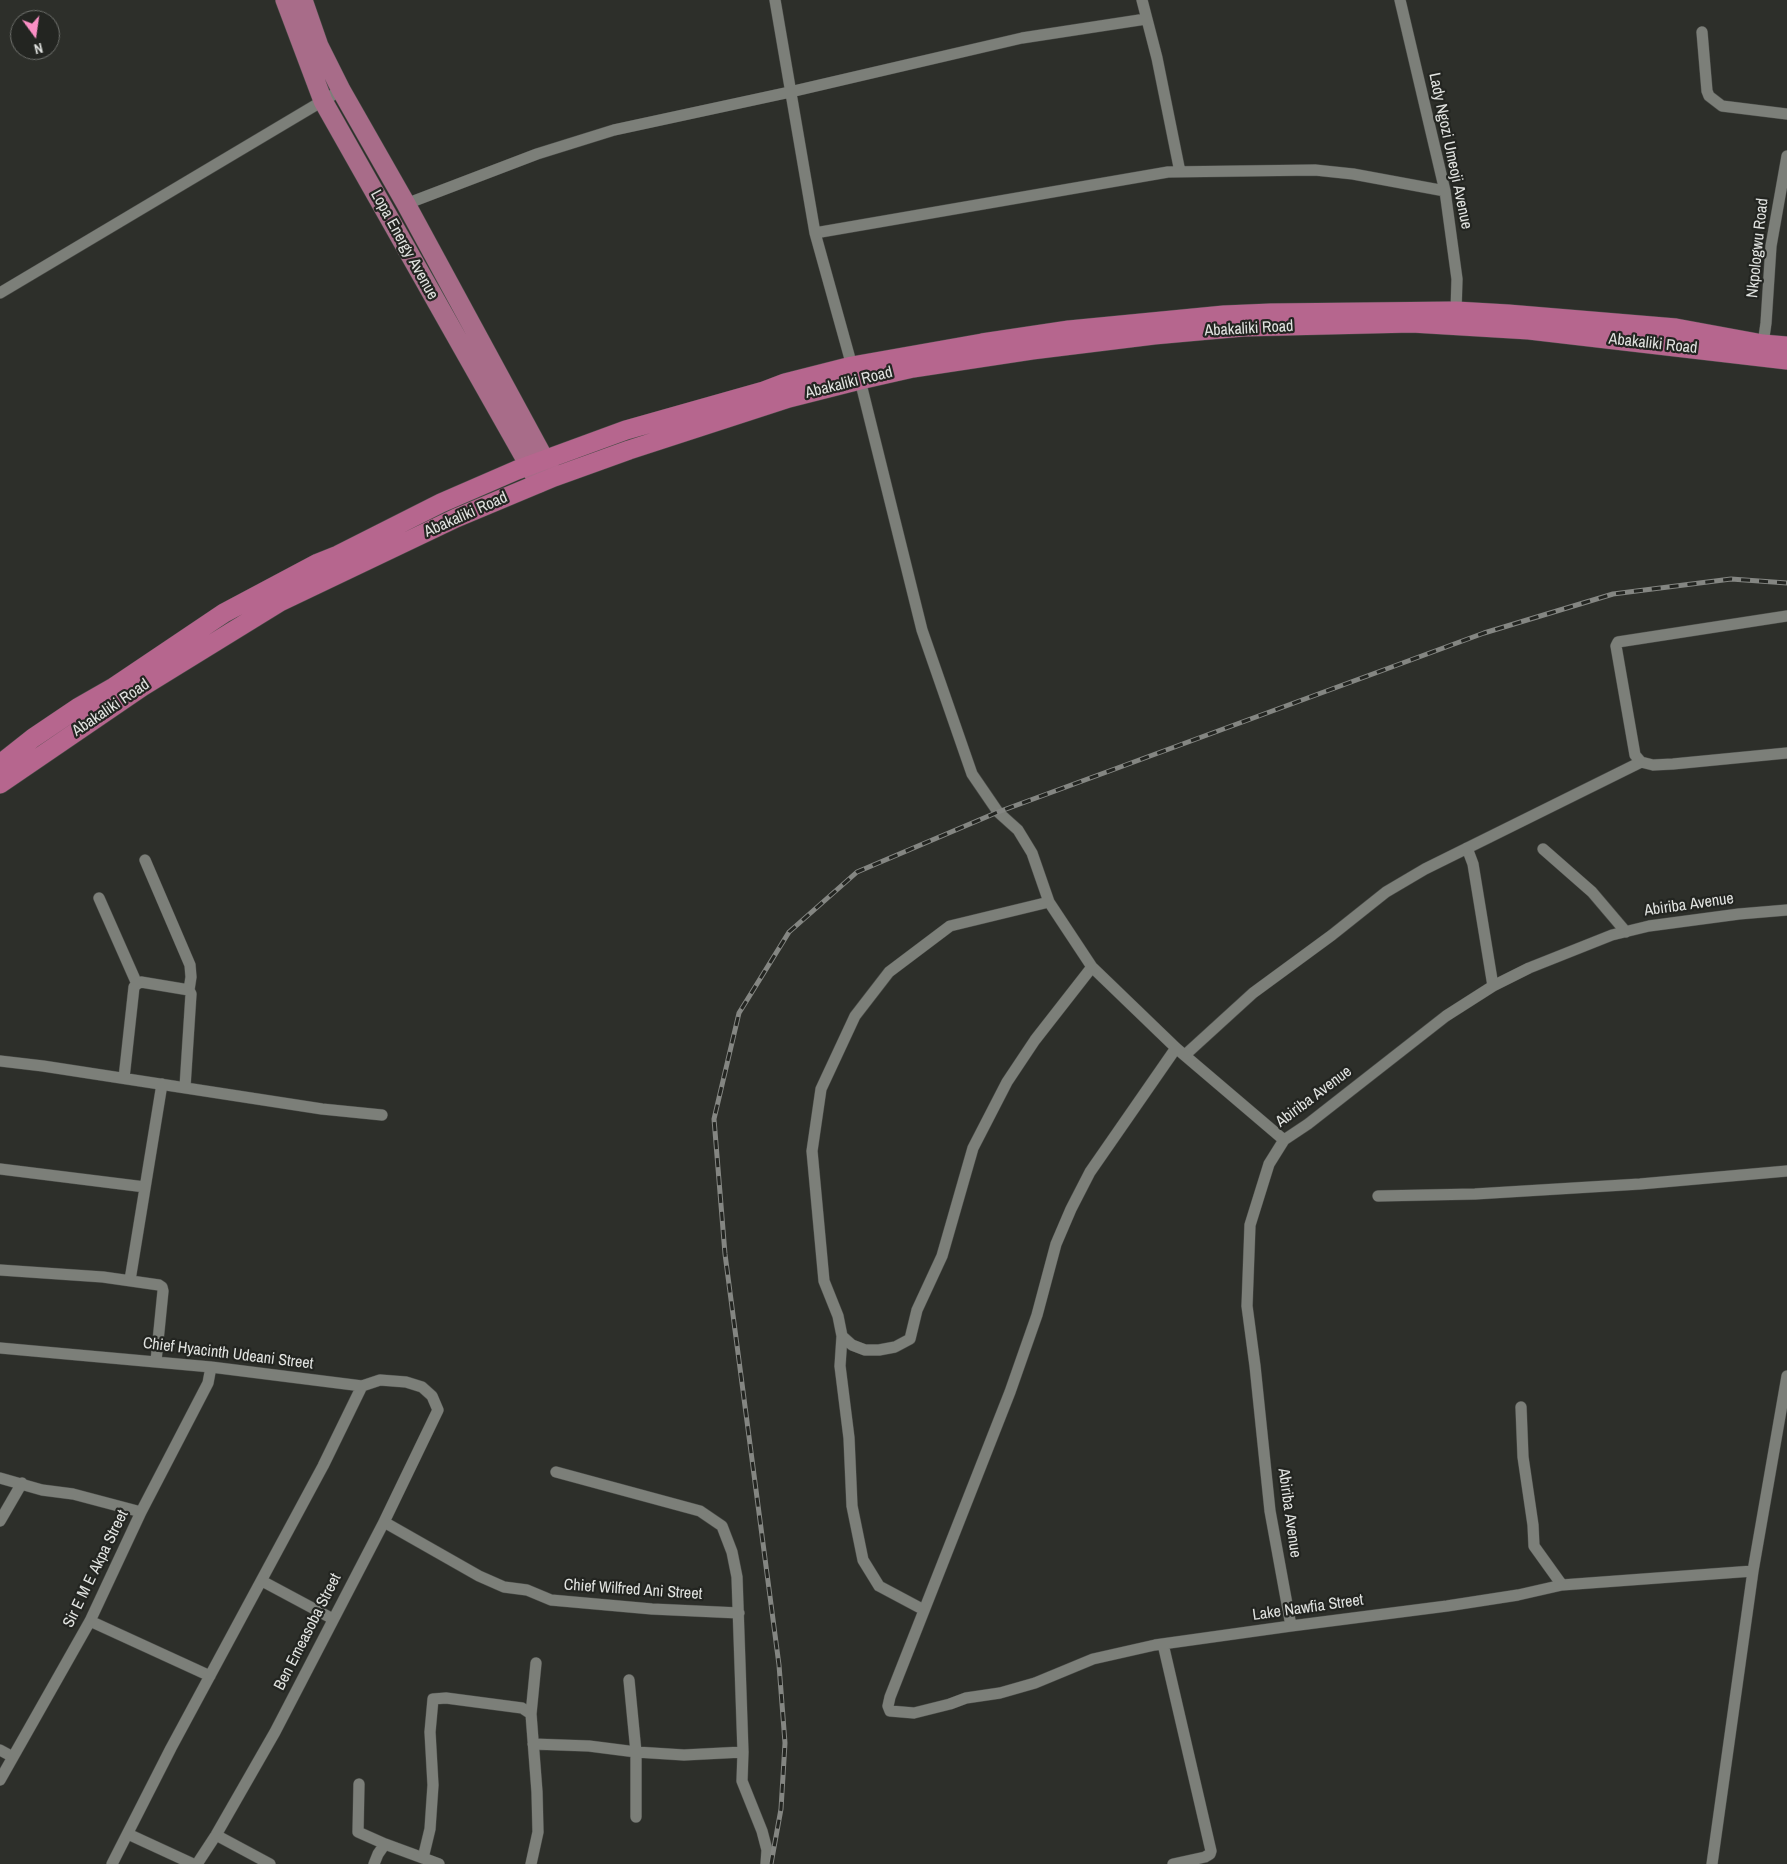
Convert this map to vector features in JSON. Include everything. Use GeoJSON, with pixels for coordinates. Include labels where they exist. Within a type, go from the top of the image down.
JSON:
{"type":"FeatureCollection","features":[{"type":"Feature","properties":{"kind":"highway","name":"Abakaliki Road"},"geometry":{"type":"LineString","coordinates":[[0,784],[142,687],[280,602],[456,518],[546,480],[914,354],[1044,334],[1224,315],[1456,311],[1621,322],[1676,328],[1763,344],[1787,346]]}},
{"type":"Feature","properties":{"kind":"highway","name":"Abakaliki Road"},"geometry":{"type":"LineString","coordinates":[[0,764],[33,738],[79,707],[114,687],[224,613],[256,595],[441,503],[589,443],[662,419],[764,391],[785,383],[856,373],[913,368],[1014,352],[1154,335],[1243,327],[1412,323],[1529,330],[1787,360]]}},
{"type":"Feature","properties":{"kind":"main road","name":"Lopa Energy Avenue"},"geometry":{"type":"LineString","coordinates":[[285,0],[323,101],[486,391],[537,463]]}},
{"type":"Feature","properties":{"kind":"main road","name":"Lopa Energy Avenue"},"geometry":{"type":"LineString","coordinates":[[303,0],[319,46],[341,90],[406,204],[546,480]]}},
{"type":"Feature","properties":{"kind":"street"},"geometry":{"type":"LineString","coordinates":[[775,0],[815,233],[856,373],[922,630],[972,774],[998,812],[1018,830],[1032,853],[1049,902],[1092,967],[1181,1052],[1284,1140]]}},
{"type":"Feature","properties":{"kind":"street"},"geometry":{"type":"LineString","coordinates":[[1142,0],[1157,58],[1180,172]]}},
{"type":"Feature","properties":{"kind":"street","name":"Lady Ngozi Umeoji Avenue"},"geometry":{"type":"LineString","coordinates":[[1400,0],[1445,191],[1457,279],[1456,311]]}},
{"type":"Feature","properties":{"kind":"street"},"geometry":{"type":"LineString","coordinates":[[406,204],[537,154],[614,130],[790,92],[1022,38],[1146,19]]}},
{"type":"Feature","properties":{"kind":"street"},"geometry":{"type":"LineString","coordinates":[[1702,32],[1709,96],[1722,106],[1787,114]]}},
{"type":"Feature","properties":{"kind":"street"},"geometry":{"type":"LineString","coordinates":[[0,293],[341,90]]}},
{"type":"Feature","properties":{"kind":"street","name":"Nkpologwu Road"},"geometry":{"type":"LineString","coordinates":[[1763,344],[1771,246],[1787,156]]}},
{"type":"Feature","properties":{"kind":"street"},"geometry":{"type":"LineString","coordinates":[[815,233],[1168,172],[1315,170],[1353,174],[1445,191]]}},
{"type":"Feature","properties":{"kind":"street"},"geometry":{"type":"LineString","coordinates":[[1641,762],[1635,755],[1616,646],[1618,642],[1787,616]]}},
{"type":"Feature","properties":{"kind":"street"},"geometry":{"type":"LineString","coordinates":[[1049,902],[950,926],[889,972],[855,1016],[821,1089],[812,1151],[824,1281],[838,1316],[842,1336],[840,1366],[849,1438],[852,1506],[863,1560],[879,1586],[924,1610],[1010,1392],[1037,1315],[1056,1244],[1071,1209],[1090,1172],[1181,1052],[1253,993],[1332,935],[1386,892],[1425,869],[1641,762],[1673,764],[1787,753]]}},
{"type":"Feature","properties":{"kind":"street"},"geometry":{"type":"LineString","coordinates":[[1467,848],[1473,864],[1493,986]]}},
{"type":"Feature","properties":{"kind":"street"},"geometry":{"type":"LineString","coordinates":[[1543,849],[1592,892],[1626,932]]}},
{"type":"Feature","properties":{"kind":"street"},"geometry":{"type":"LineString","coordinates":[[145,860],[190,965],[189,990],[192,1000],[185,1087]]}},
{"type":"Feature","properties":{"kind":"street"},"geometry":{"type":"LineString","coordinates":[[99,898],[137,984]]}},
{"type":"Feature","properties":{"kind":"street","name":"Abiriba Avenue"},"geometry":{"type":"LineString","coordinates":[[1291,1626],[1270,1511],[1247,1306],[1250,1225],[1269,1164],[1284,1140],[1308,1124],[1446,1016],[1493,986],[1529,968],[1612,935],[1649,926],[1787,910]]}},
{"type":"Feature","properties":{"kind":"street"},"geometry":{"type":"LineString","coordinates":[[842,1336],[852,1345],[865,1350],[895,1347],[910,1339],[917,1310],[942,1256],[973,1148],[1007,1082],[1035,1040],[1092,967]]}},
{"type":"Feature","properties":{"kind":"street"},"geometry":{"type":"LineString","coordinates":[[124,1078],[134,987],[140,982],[189,990]]}},
{"type":"Feature","properties":{"kind":"street"},"geometry":{"type":"LineString","coordinates":[[0,1061],[313,1107],[382,1115]]}},
{"type":"Feature","properties":{"kind":"street"},"geometry":{"type":"LineString","coordinates":[[130,1280],[162,1084]]}},
{"type":"Feature","properties":{"kind":"street"},"geometry":{"type":"LineString","coordinates":[[0,1169],[145,1187]]}},
{"type":"Feature","properties":{"kind":"street"},"geometry":{"type":"LineString","coordinates":[[1378,1196],[1476,1194],[1640,1184],[1787,1171]]}},
{"type":"Feature","properties":{"kind":"street"},"geometry":{"type":"LineString","coordinates":[[0,1270],[130,1280],[159,1285],[162,1287],[156,1361]]}},
{"type":"Feature","properties":{"kind":"street","name":"Chief Hyacinth Udeani Street"},"geometry":{"type":"LineString","coordinates":[[0,1348],[156,1361],[362,1386],[380,1380],[406,1382],[422,1387],[432,1396],[438,1410]]}},
{"type":"Feature","properties":{"kind":"street","name":"Sir E M E Akpa Street"},"geometry":{"type":"LineString","coordinates":[[0,1780],[90,1621],[141,1512],[208,1383],[211,1367]]}},
{"type":"Feature","properties":{"kind":"street"},"geometry":{"type":"LineString","coordinates":[[1712,1864],[1753,1571],[1787,1376]]}},
{"type":"Feature","properties":{"kind":"street"},"geometry":{"type":"LineString","coordinates":[[112,1864],[171,1748],[323,1466],[362,1386]]}},
{"type":"Feature","properties":{"kind":"street"},"geometry":{"type":"LineString","coordinates":[[1520,1407],[1523,1457],[1533,1525],[1534,1546],[1562,1585]]}},
{"type":"Feature","properties":{"kind":"street","name":"Ben Emeasoba Street"},"geometry":{"type":"LineString","coordinates":[[197,1864],[275,1732],[384,1522],[438,1410]]}},
{"type":"Feature","properties":{"kind":"street"},"geometry":{"type":"LineString","coordinates":[[556,1472],[700,1511],[722,1526],[732,1552],[737,1577],[744,1752],[742,1781],[762,1831],[767,1850],[766,1864]]}},
{"type":"Feature","properties":{"kind":"street"},"geometry":{"type":"LineString","coordinates":[[0,1478],[42,1490],[73,1494],[141,1512]]}},
{"type":"Feature","properties":{"kind":"street"},"geometry":{"type":"LineString","coordinates":[[0,1520],[22,1483]]}},
{"type":"Feature","properties":{"kind":"street","name":"Chief Wilfred Ani Street"},"geometry":{"type":"LineString","coordinates":[[384,1522],[480,1576],[504,1587],[527,1590],[551,1600],[652,1609],[739,1613]]}},
{"type":"Feature","properties":{"kind":"street","name":"Lake Nawfia Street"},"geometry":{"type":"LineString","coordinates":[[924,1610],[890,1697],[888,1709],[894,1712],[914,1713],[931,1710],[966,1698],[1000,1693],[1035,1683],[1093,1659],[1163,1644],[1447,1606],[1518,1595],[1562,1585],[1753,1571]]}},
{"type":"Feature","properties":{"kind":"street"},"geometry":{"type":"LineString","coordinates":[[262,1581],[333,1619]]}},
{"type":"Feature","properties":{"kind":"street"},"geometry":{"type":"LineString","coordinates":[[90,1621],[210,1676]]}},
{"type":"Feature","properties":{"kind":"street"},"geometry":{"type":"LineString","coordinates":[[1163,1644],[1211,1851],[1205,1857],[1173,1864]]}},
{"type":"Feature","properties":{"kind":"street"},"geometry":{"type":"LineString","coordinates":[[531,1864],[538,1832],[531,1714],[536,1663]]}},
{"type":"Feature","properties":{"kind":"street"},"geometry":{"type":"LineString","coordinates":[[630,1680],[636,1752],[636,1817]]}},
{"type":"Feature","properties":{"kind":"street"},"geometry":{"type":"LineString","coordinates":[[423,1858],[430,1829],[433,1785],[430,1732],[433,1699],[446,1698],[522,1708],[531,1714]]}},
{"type":"Feature","properties":{"kind":"street"},"geometry":{"type":"LineString","coordinates":[[533,1744],[589,1746],[636,1752],[684,1755],[744,1752]]}},
{"type":"Feature","properties":{"kind":"street"},"geometry":{"type":"LineString","coordinates":[[0,1750],[13,1757]]}},
{"type":"Feature","properties":{"kind":"street"},"geometry":{"type":"LineString","coordinates":[[358,1784],[358,1832],[440,1864]]}},
{"type":"Feature","properties":{"kind":"street"},"geometry":{"type":"LineString","coordinates":[[128,1834],[193,1864]]}},
{"type":"Feature","properties":{"kind":"street"},"geometry":{"type":"LineString","coordinates":[[216,1834],[270,1864]]}},
{"type":"Feature","properties":{"kind":"street"},"geometry":{"type":"LineString","coordinates":[[374,1864],[385,1844]]}},
{"type":"Feature","properties":{"kind":"railway"},"geometry":{"type":"LineString","coordinates":[[771,1864],[781,1809],[785,1743],[779,1665],[725,1254],[714,1119],[739,1013],[789,932],[857,872],[998,812],[1484,633],[1613,594],[1731,579],[1787,583]]}}]}
